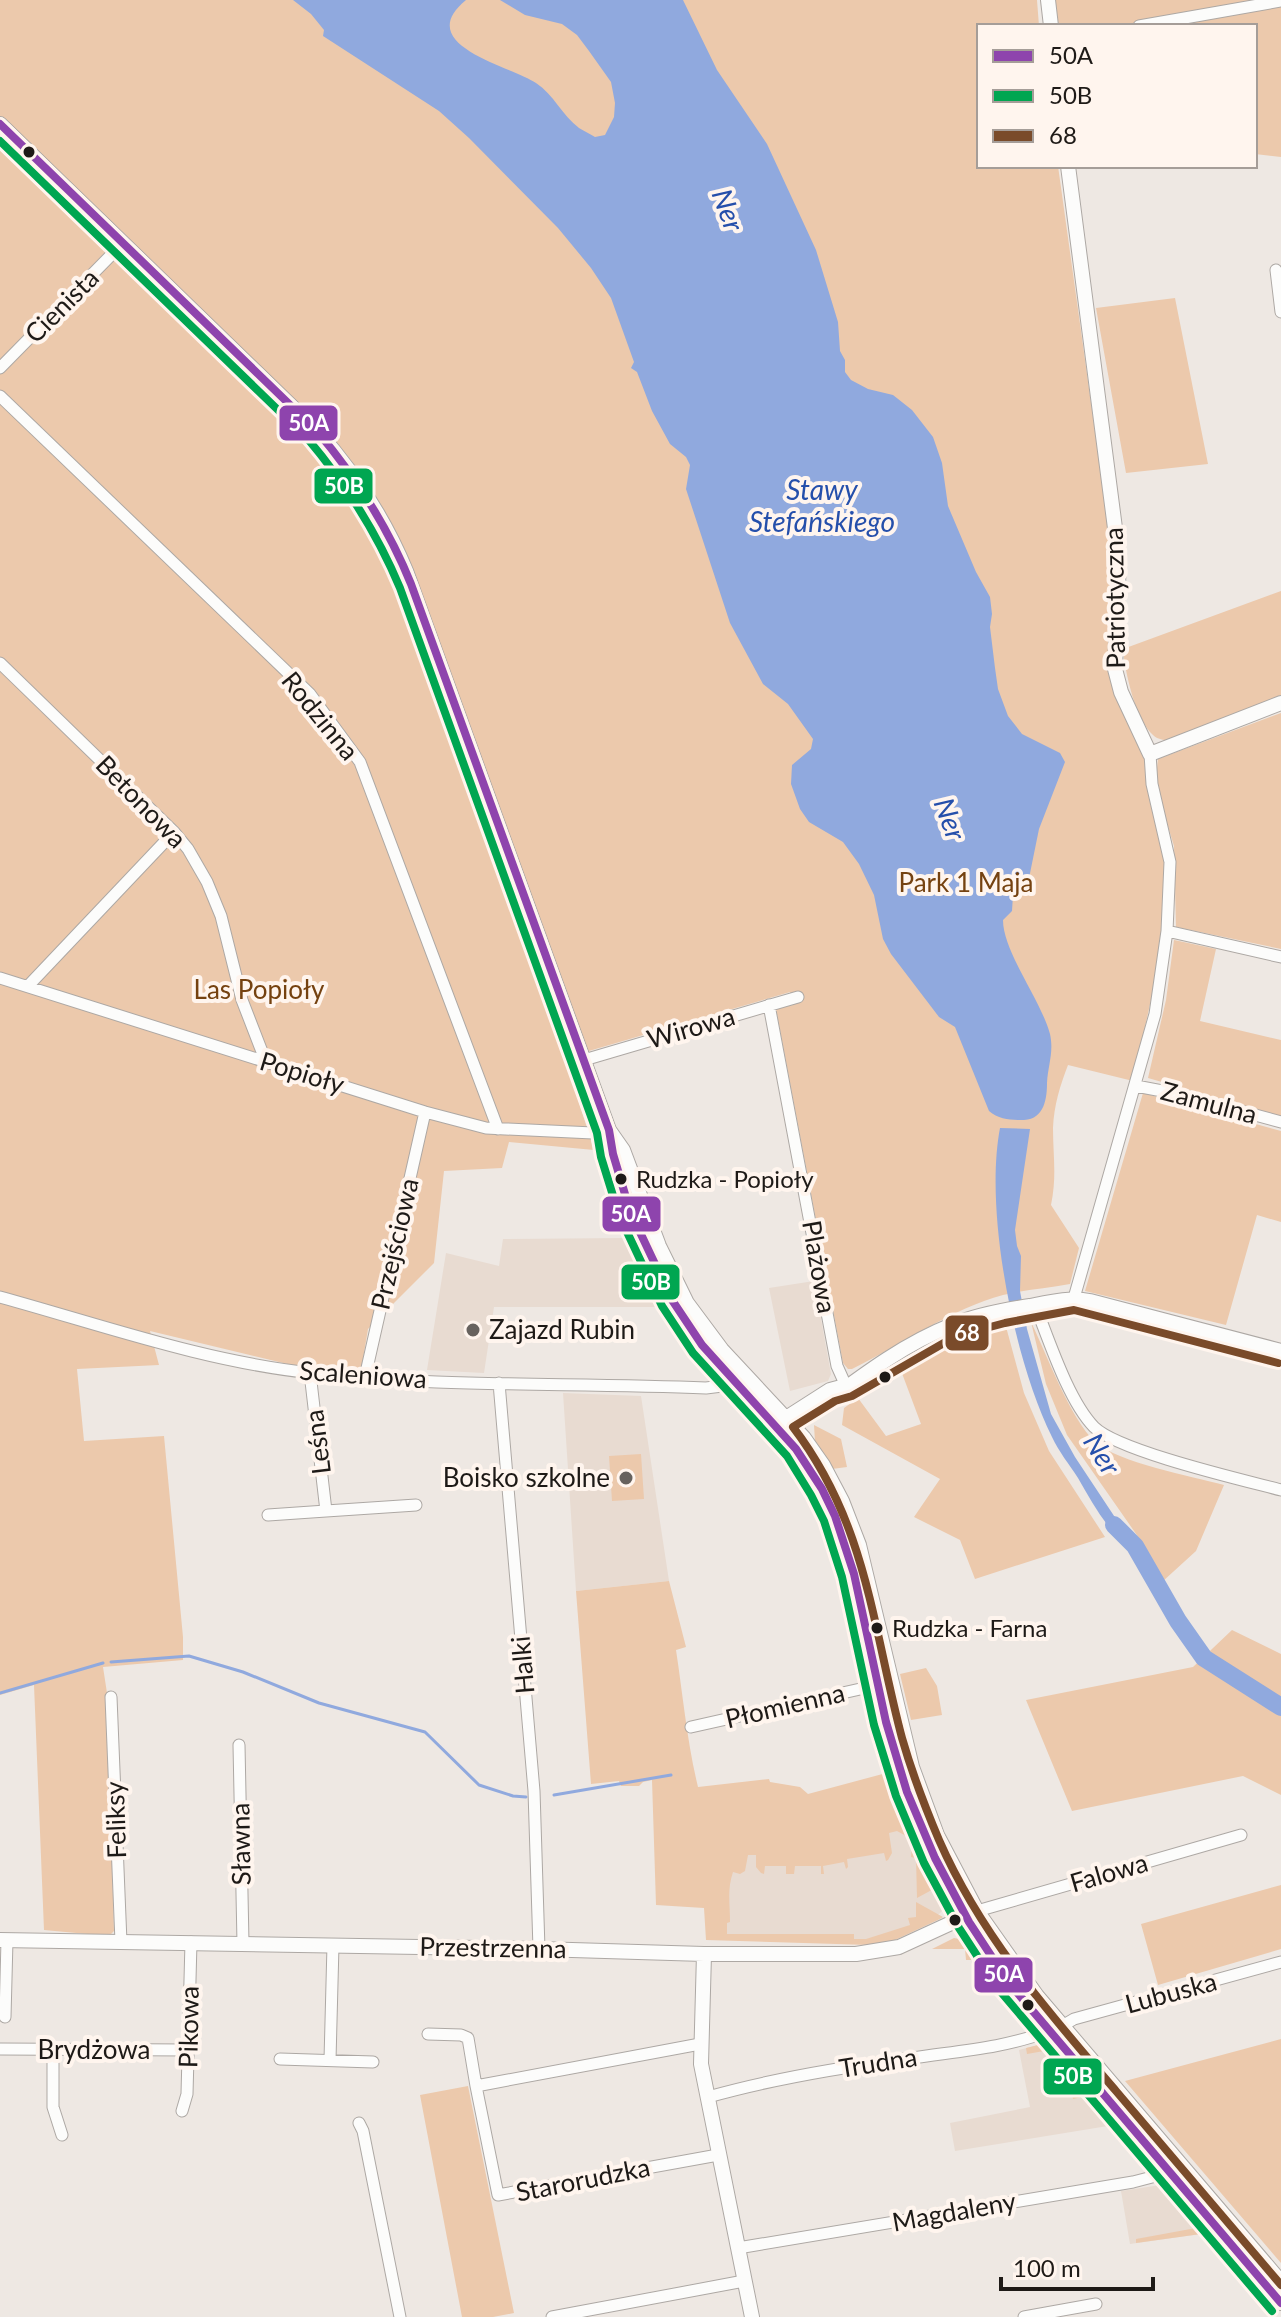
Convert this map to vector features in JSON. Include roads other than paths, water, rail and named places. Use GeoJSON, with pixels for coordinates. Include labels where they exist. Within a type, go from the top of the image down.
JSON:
{"type":"FeatureCollection","features":[{"type":"Feature","properties":{"kind":"street"},"geometry":{"type":"LineString","coordinates":[[1048,0],[1051,24]]}},
{"type":"Feature","properties":{"kind":"street"},"geometry":{"type":"LineString","coordinates":[[1150,24],[1281,1]]}},
{"type":"Feature","properties":{"kind":"street"},"geometry":{"type":"LineString","coordinates":[[0,124],[316,430],[351,472],[374,507],[411,584],[609,1130],[611,1153],[620,1179],[666,1290],[688,1327],[734,1379],[785,1425],[838,1524],[891,1743],[909,1798],[934,1859],[971,1914]]}},
{"type":"Feature","properties":{"kind":"street","name":"Patriotyczna"},"geometry":{"type":"LineString","coordinates":[[1068,168],[1119,559],[1115,669],[1121,692],[1150,754],[1152,784],[1170,862],[1167,931],[1155,1014],[1074,1298]]}},
{"type":"Feature","properties":{"kind":"street","name":"Cienista"},"geometry":{"type":"LineString","coordinates":[[0,368],[123,243]]}},
{"type":"Feature","properties":{"kind":"street"},"geometry":{"type":"LineString","coordinates":[[1276,270],[1281,312]]}},
{"type":"Feature","properties":{"kind":"street","name":"Rodzinna"},"geometry":{"type":"LineString","coordinates":[[0,396],[310,694],[360,762],[498,1129]]}},
{"type":"Feature","properties":{"kind":"street","name":"Betonowa"},"geometry":{"type":"LineString","coordinates":[[0,663],[188,849],[207,882],[221,916],[242,1000],[266,1062]]}},
{"type":"Feature","properties":{"kind":"street"},"geometry":{"type":"LineString","coordinates":[[1150,754],[1281,703]]}},
{"type":"Feature","properties":{"kind":"street"},"geometry":{"type":"LineString","coordinates":[[28,986],[174,832]]}},
{"type":"Feature","properties":{"kind":"street"},"geometry":{"type":"LineString","coordinates":[[1167,931],[1281,957]]}},
{"type":"Feature","properties":{"kind":"street","name":"Popioły"},"geometry":{"type":"LineString","coordinates":[[0,978],[425,1112],[498,1129],[593,1133],[609,1130]]}},
{"type":"Feature","properties":{"kind":"street","name":"Wirowa"},"geometry":{"type":"LineString","coordinates":[[584,1060],[798,997]]}},
{"type":"Feature","properties":{"kind":"street","name":"Plażowa"},"geometry":{"type":"LineString","coordinates":[[769,1005],[837,1366],[846,1386]]}},
{"type":"Feature","properties":{"kind":"street","name":"Zamulna"},"geometry":{"type":"LineString","coordinates":[[1136,1086],[1281,1122]]}},
{"type":"Feature","properties":{"kind":"street","name":"Przejściowa"},"geometry":{"type":"LineString","coordinates":[[365,1377],[425,1112]]}},
{"type":"Feature","properties":{"kind":"street"},"geometry":{"type":"LineString","coordinates":[[609,1130],[623,1150],[663,1255],[687,1303],[722,1350],[823,1465],[851,1521],[912,1767],[971,1914],[1002,1974],[1055,2028],[1235,2239],[1281,2303]]}},
{"type":"Feature","properties":{"kind":"street","name":"Scaleniowa"},"geometry":{"type":"LineString","coordinates":[[0,1297],[225,1359],[310,1373],[499,1383],[715,1388],[734,1379]]}},
{"type":"Feature","properties":{"kind":"street"},"geometry":{"type":"LineString","coordinates":[[785,1425],[830,1390],[846,1386],[940,1331],[972,1318],[1074,1298],[1281,1351]]}},
{"type":"Feature","properties":{"kind":"street"},"geometry":{"type":"LineString","coordinates":[[1031,1306],[1077,1401],[1097,1429],[1124,1444],[1281,1490]]}},
{"type":"Feature","properties":{"kind":"street","name":"Leśna"},"geometry":{"type":"LineString","coordinates":[[310,1373],[326,1511]]}},
{"type":"Feature","properties":{"kind":"street","name":"Halki"},"geometry":{"type":"LineString","coordinates":[[499,1383],[534,1791],[539,1949]]}},
{"type":"Feature","properties":{"kind":"street","name":"Leśna"},"geometry":{"type":"LineString","coordinates":[[268,1515],[416,1505]]}},
{"type":"Feature","properties":{"kind":"street","name":"Płomienna"},"geometry":{"type":"LineString","coordinates":[[691,1727],[878,1685]]}},
{"type":"Feature","properties":{"kind":"street","name":"Feliksy"},"geometry":{"type":"LineString","coordinates":[[111,1697],[121,1942]]}},
{"type":"Feature","properties":{"kind":"street","name":"Sławna"},"geometry":{"type":"LineString","coordinates":[[239,1745],[243,1943]]}},
{"type":"Feature","properties":{"kind":"street","name":"Falowa"},"geometry":{"type":"LineString","coordinates":[[971,1914],[1241,1835]]}},
{"type":"Feature","properties":{"kind":"street","name":"Przestrzenna"},"geometry":{"type":"LineString","coordinates":[[4,1940],[704,1954],[875,1953],[919,1940],[971,1914]]}},
{"type":"Feature","properties":{"kind":"street"},"geometry":{"type":"LineString","coordinates":[[4,1940],[5,2017]]}},
{"type":"Feature","properties":{"kind":"street","name":"Pikowa"},"geometry":{"type":"LineString","coordinates":[[182,2111],[187,2094],[191,1942]]}},
{"type":"Feature","properties":{"kind":"street"},"geometry":{"type":"LineString","coordinates":[[330,2060],[333,1945]]}},
{"type":"Feature","properties":{"kind":"street"},"geometry":{"type":"LineString","coordinates":[[704,1954],[700,2044],[718,2155],[752,2317]]}},
{"type":"Feature","properties":{"kind":"street","name":"Lubuska"},"geometry":{"type":"LineString","coordinates":[[1055,2028],[1074,2019],[1281,1962]]}},
{"type":"Feature","properties":{"kind":"street"},"geometry":{"type":"LineString","coordinates":[[1055,2028],[1167,2169],[1281,2282]]}},
{"type":"Feature","properties":{"kind":"street","name":"Trudna"},"geometry":{"type":"LineString","coordinates":[[708,2097],[748,2085],[855,2066],[1021,2042],[1055,2028]]}},
{"type":"Feature","properties":{"kind":"street"},"geometry":{"type":"LineString","coordinates":[[428,2034],[468,2038],[476,2086],[700,2044]]}},
{"type":"Feature","properties":{"kind":"street","name":"Brydżowa"},"geometry":{"type":"LineString","coordinates":[[0,2049],[188,2050]]}},
{"type":"Feature","properties":{"kind":"street"},"geometry":{"type":"LineString","coordinates":[[53,2050],[53,2107],[62,2135]]}},
{"type":"Feature","properties":{"kind":"street"},"geometry":{"type":"LineString","coordinates":[[280,2059],[373,2062]]}},
{"type":"Feature","properties":{"kind":"street","name":"Starorudzka"},"geometry":{"type":"LineString","coordinates":[[476,2086],[498,2195],[718,2155]]}},
{"type":"Feature","properties":{"kind":"street"},"geometry":{"type":"LineString","coordinates":[[359,2123],[400,2317]]}},
{"type":"Feature","properties":{"kind":"street","name":"Magdaleny"},"geometry":{"type":"LineString","coordinates":[[738,2248],[1130,2182],[1156,2176],[1167,2169]]}},
{"type":"Feature","properties":{"kind":"street"},"geometry":{"type":"LineString","coordinates":[[552,2317],[744,2281]]}},
{"type":"Feature","properties":{"kind":"street"},"geometry":{"type":"LineString","coordinates":[[1024,2317],[1096,2304]]}},
{"type":"Feature","properties":{"kind":"water","name":"Stawy Stefańskiego"},"geometry":{"type":"Polygon","coordinates":[[[293,0],[466,0],[452,16],[450,30],[457,42],[488,61],[536,83],[573,123],[595,137],[605,135],[614,117],[611,82],[577,35],[562,24],[525,15],[500,0],[683,0],[717,70],[767,144],[816,250],[838,322],[845,372],[851,380],[868,389],[893,395],[912,410],[933,437],[942,463],[948,506],[990,597],[990,627],[998,689],[1008,716],[1022,734],[1060,753],[1065,762],[1039,829],[1027,888],[1013,895],[1012,911],[1003,920],[1009,947],[1050,1034],[1046,1095],[1041,1112],[1036,1116],[1010,1120],[989,1111],[955,1027],[939,1017],[883,939],[874,895],[859,864],[843,842],[809,822],[800,809],[791,784],[792,765],[811,749],[813,739],[788,704],[763,684],[730,623],[686,489],[690,465],[686,457],[670,444],[652,411],[637,372],[631,368],[634,362],[611,298],[558,228],[469,138],[439,111],[323,36],[324,30],[311,14],[293,0]]]}},
{"type":"Feature","properties":{"kind":"water"},"geometry":{"type":"Polygon","coordinates":[[[1000,1128],[1030,1129],[1015,1230],[1021,1256],[1020,1291],[1027,1329],[1051,1414],[1075,1457],[1130,1540],[1123,1543],[1098,1512],[1055,1442],[1026,1368],[999,1242],[996,1162],[1000,1128]]]}},
{"type":"Feature","properties":{"kind":"waterway","name":"Ner"},"geometry":{"type":"LineString","coordinates":[[1114,1525],[1135,1546],[1178,1621],[1204,1658],[1281,1707]]}},
{"type":"Feature","properties":{"kind":"waterway"},"geometry":{"type":"LineString","coordinates":[[111,1662],[189,1656],[243,1672],[319,1703],[425,1732],[479,1785],[526,1797]]}},
{"type":"Feature","properties":{"kind":"waterway"},"geometry":{"type":"LineString","coordinates":[[0,1693],[103,1663]]}},
{"type":"Feature","properties":{"kind":"waterway"},"geometry":{"type":"LineString","coordinates":[[554,1795],[671,1775]]}},
{"type":"Feature","properties":{"kind":"place","name":"Rudzka - Popioły"},"geometry":{"type":"Point","coordinates":[621,1179]}},
{"type":"Feature","properties":{"kind":"place","name":"Zajazd Rubin"},"geometry":{"type":"Point","coordinates":[473,1330]}},
{"type":"Feature","properties":{"kind":"place","name":"Boisko szkolne"},"geometry":{"type":"Point","coordinates":[626,1478]}},
{"type":"Feature","properties":{"kind":"place","name":"Rudzka - Farna"},"geometry":{"type":"Point","coordinates":[877,1628]}},
{"type":"Feature","properties":{"kind":"park label","name":"Park 1 Maja"},"geometry":{"type":"Point","coordinates":[966,883]}},
{"type":"Feature","properties":{"kind":"park label","name":"Las Popioły"},"geometry":{"type":"Point","coordinates":[259,990]}}]}
